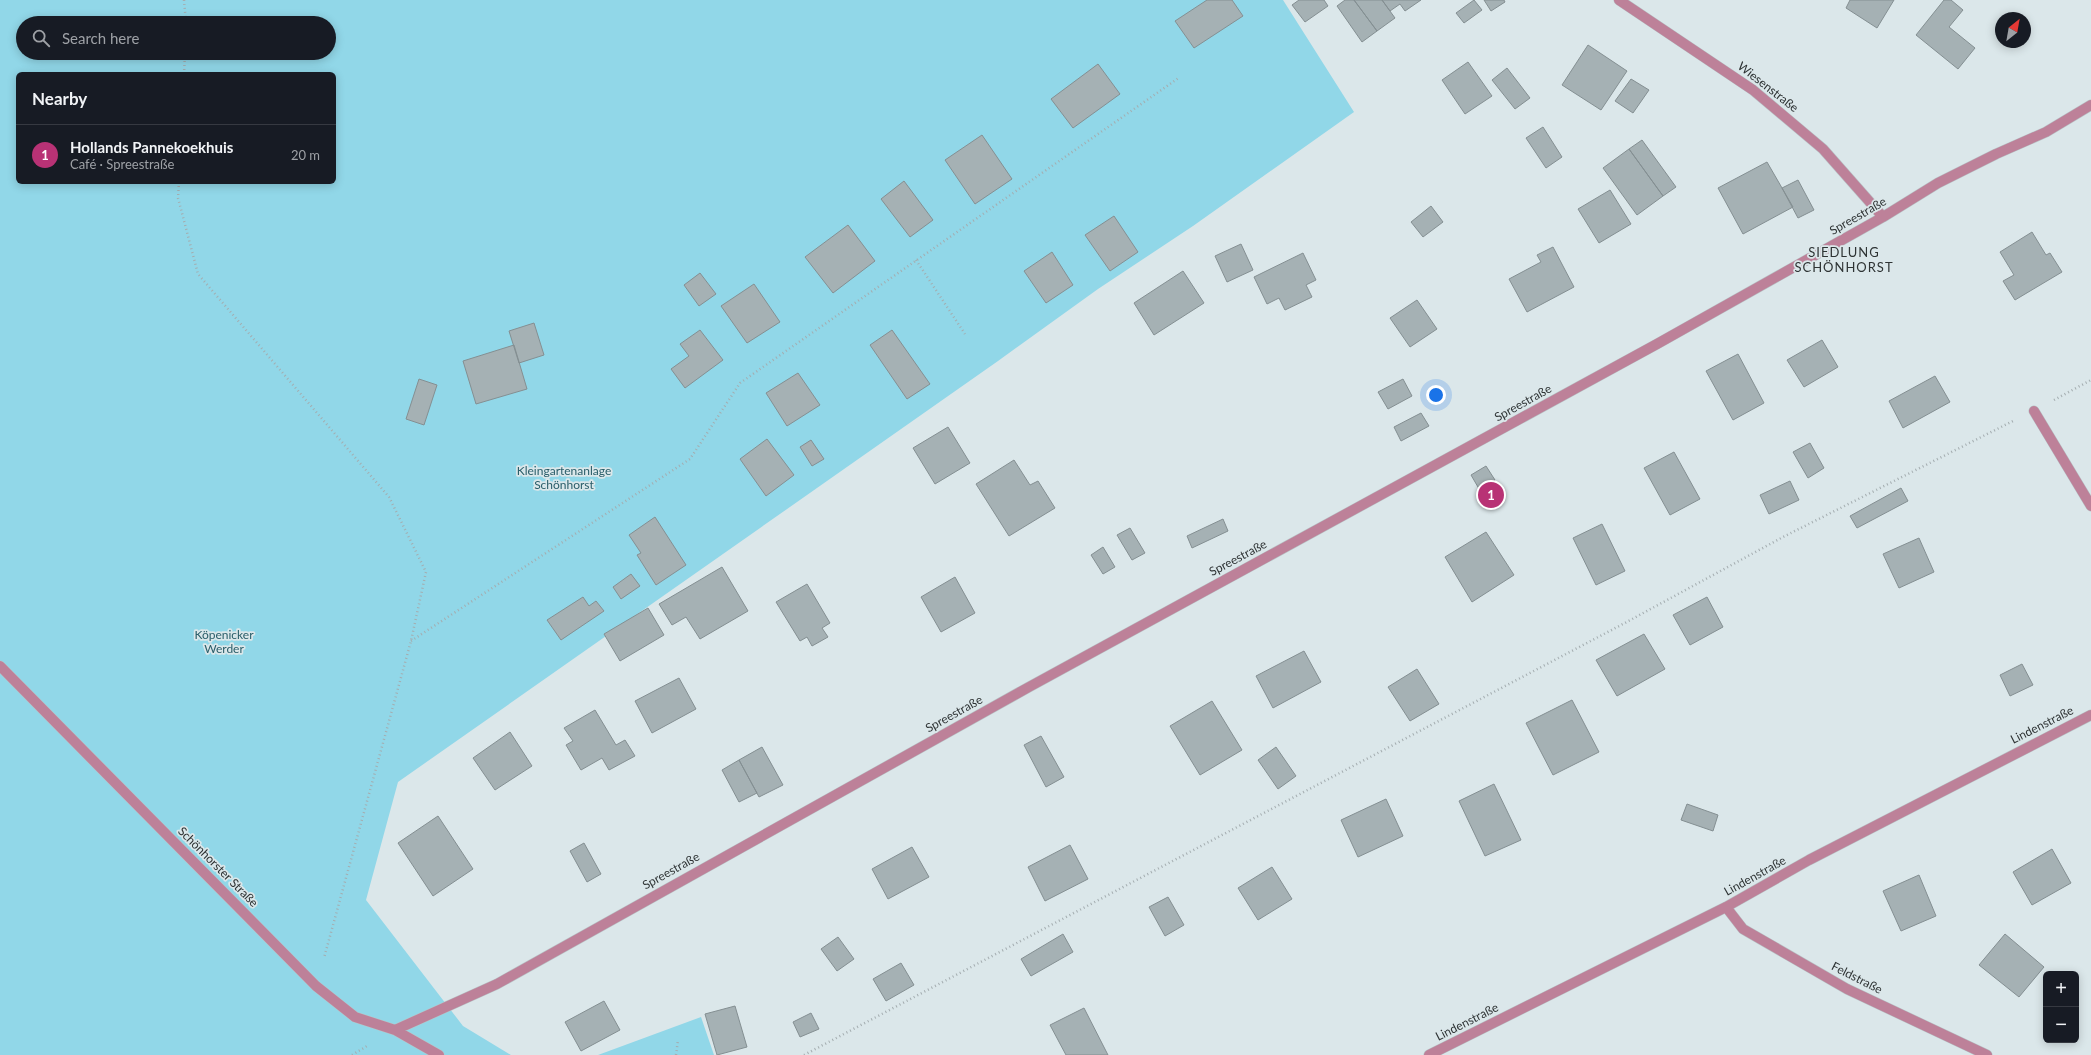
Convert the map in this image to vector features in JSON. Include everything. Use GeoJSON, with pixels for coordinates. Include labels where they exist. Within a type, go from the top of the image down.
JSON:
{"type":"FeatureCollection","features":[{"type":"Feature","properties":{"kind":"street","name":"Wiesenstraße"},"geometry":{"type":"LineString","coordinates":[[1618,0],[1753,90],[1823,149],[1883,217]]}},
{"type":"Feature","properties":{"kind":"street","name":"Spreestraße"},"geometry":{"type":"LineString","coordinates":[[395,1030],[497,984],[1029,687],[1557,399],[1883,217],[1938,183],[1996,154],[2046,132],[2091,105]]}},
{"type":"Feature","properties":{"kind":"street"},"geometry":{"type":"LineString","coordinates":[[2034,411],[2091,506]]}},
{"type":"Feature","properties":{"kind":"street","name":"Schönhorster Straße"},"geometry":{"type":"LineString","coordinates":[[0,666],[316,986],[354,1018],[395,1030],[439,1055]]}},
{"type":"Feature","properties":{"kind":"street","name":"Lindenstraße"},"geometry":{"type":"LineString","coordinates":[[1429,1055],[1726,907],[1809,860],[2091,715]]}},
{"type":"Feature","properties":{"kind":"street","name":"Feldstraße"},"geometry":{"type":"LineString","coordinates":[[1726,907],[1743,929],[1847,989],[1987,1055]]}},
{"type":"Feature","properties":{"kind":"path"},"geometry":{"type":"LineString","coordinates":[[184,0],[185,16]]}},
{"type":"Feature","properties":{"kind":"path"},"geometry":{"type":"LineString","coordinates":[[184,72],[185,60]]}},
{"type":"Feature","properties":{"kind":"path"},"geometry":{"type":"LineString","coordinates":[[411,641],[690,459],[740,383],[1180,76]]}},
{"type":"Feature","properties":{"kind":"path"},"geometry":{"type":"LineString","coordinates":[[179,184],[178,198],[198,274],[388,496],[426,572],[411,641],[316,986]]}},
{"type":"Feature","properties":{"kind":"path"},"geometry":{"type":"LineString","coordinates":[[916,260],[966,334]]}},
{"type":"Feature","properties":{"kind":"path"},"geometry":{"type":"LineString","coordinates":[[2034,411],[2091,380]]}},
{"type":"Feature","properties":{"kind":"path"},"geometry":{"type":"LineString","coordinates":[[804,1055],[1623,624],[1783,537],[2020,418]]}},
{"type":"Feature","properties":{"kind":"path"},"geometry":{"type":"LineString","coordinates":[[676,1055],[678,1040]]}},
{"type":"Feature","properties":{"kind":"green space"},"geometry":{"type":"Polygon","coordinates":[[[0,0],[1283,0],[1354,112],[1193,226],[1098,289],[998,361],[398,782],[366,900],[463,1026],[511,1055],[0,1055],[0,0]]]}},
{"type":"Feature","properties":{"kind":"green space"},"geometry":{"type":"Polygon","coordinates":[[[701,1017],[714,1055],[598,1055],[701,1017]]]}},
{"type":"Feature","properties":{"kind":"building"},"geometry":{"type":"Polygon","coordinates":[[[1207,0],[1232,0],[1243,16],[1194,48],[1175,21],[1207,0]]]}},
{"type":"Feature","properties":{"kind":"building"},"geometry":{"type":"Polygon","coordinates":[[[1299,0],[1324,0],[1328,6],[1305,22],[1292,5],[1299,0]]]}},
{"type":"Feature","properties":{"kind":"building"},"geometry":{"type":"Polygon","coordinates":[[[1345,0],[1354,0],[1377,31],[1362,42],[1337,6],[1345,0]]]}},
{"type":"Feature","properties":{"kind":"building"},"geometry":{"type":"Polygon","coordinates":[[[1354,0],[1382,0],[1395,18],[1377,31],[1354,0]]]}},
{"type":"Feature","properties":{"kind":"building"},"geometry":{"type":"Polygon","coordinates":[[[1382,0],[1421,0],[1405,11],[1400,4],[1390,11],[1382,0]]]}},
{"type":"Feature","properties":{"kind":"building"},"geometry":{"type":"Polygon","coordinates":[[[1474,0],[1482,10],[1464,23],[1456,13],[1474,0]]]}},
{"type":"Feature","properties":{"kind":"building"},"geometry":{"type":"Polygon","coordinates":[[[1484,0],[1504,0],[1505,2],[1491,11],[1484,0]]]}},
{"type":"Feature","properties":{"kind":"building"},"geometry":{"type":"Polygon","coordinates":[[[1850,0],[1894,0],[1877,28],[1846,8],[1850,0]]]}},
{"type":"Feature","properties":{"kind":"building"},"geometry":{"type":"Polygon","coordinates":[[[1944,0],[1951,0],[1963,10],[1949,27],[1975,48],[1958,69],[1916,35],[1944,0]]]}},
{"type":"Feature","properties":{"kind":"building"},"geometry":{"type":"Polygon","coordinates":[[[1588,45],[1627,71],[1601,110],[1562,85],[1588,45]]]}},
{"type":"Feature","properties":{"kind":"building"},"geometry":{"type":"Polygon","coordinates":[[[1468,62],[1492,96],[1465,114],[1442,80],[1468,62]]]}},
{"type":"Feature","properties":{"kind":"building"},"geometry":{"type":"Polygon","coordinates":[[[1098,64],[1120,94],[1073,128],[1051,99],[1098,64]]]}},
{"type":"Feature","properties":{"kind":"building"},"geometry":{"type":"Polygon","coordinates":[[[1507,68],[1530,98],[1515,109],[1492,80],[1507,68]]]}},
{"type":"Feature","properties":{"kind":"building"},"geometry":{"type":"Polygon","coordinates":[[[1631,79],[1649,90],[1633,113],[1615,101],[1631,79]]]}},
{"type":"Feature","properties":{"kind":"building"},"geometry":{"type":"Polygon","coordinates":[[[1543,127],[1562,157],[1546,168],[1526,138],[1543,127]]]}},
{"type":"Feature","properties":{"kind":"building"},"geometry":{"type":"Polygon","coordinates":[[[982,135],[1012,179],[975,204],[945,160],[982,135]]]}},
{"type":"Feature","properties":{"kind":"building"},"geometry":{"type":"Polygon","coordinates":[[[1642,140],[1676,187],[1663,196],[1629,149],[1642,140]]]}},
{"type":"Feature","properties":{"kind":"building"},"geometry":{"type":"Polygon","coordinates":[[[1629,149],[1663,196],[1637,215],[1603,168],[1629,149]]]}},
{"type":"Feature","properties":{"kind":"building"},"geometry":{"type":"Polygon","coordinates":[[[1767,162],[1793,207],[1743,234],[1718,188],[1767,162]]]}},
{"type":"Feature","properties":{"kind":"building"},"geometry":{"type":"Polygon","coordinates":[[[1798,180],[1814,210],[1798,218],[1782,188],[1798,180]]]}},
{"type":"Feature","properties":{"kind":"building"},"geometry":{"type":"Polygon","coordinates":[[[904,181],[933,220],[910,237],[881,199],[904,181]]]}},
{"type":"Feature","properties":{"kind":"building"},"geometry":{"type":"Polygon","coordinates":[[[1610,190],[1631,224],[1599,243],[1578,209],[1610,190]]]}},
{"type":"Feature","properties":{"kind":"building"},"geometry":{"type":"Polygon","coordinates":[[[1431,206],[1443,222],[1423,237],[1411,222],[1431,206]]]}},
{"type":"Feature","properties":{"kind":"building"},"geometry":{"type":"Polygon","coordinates":[[[1114,216],[1138,252],[1110,271],[1085,235],[1114,216]]]}},
{"type":"Feature","properties":{"kind":"building"},"geometry":{"type":"Polygon","coordinates":[[[848,225],[875,261],[833,293],[805,257],[848,225]]]}},
{"type":"Feature","properties":{"kind":"building"},"geometry":{"type":"Polygon","coordinates":[[[2032,232],[2046,255],[2050,253],[2062,272],[2015,300],[2003,281],[2014,275],[2000,252],[2032,232]]]}},
{"type":"Feature","properties":{"kind":"building"},"geometry":{"type":"Polygon","coordinates":[[[1241,244],[1253,270],[1227,282],[1215,256],[1241,244]]]}},
{"type":"Feature","properties":{"kind":"building"},"geometry":{"type":"Polygon","coordinates":[[[1553,247],[1574,287],[1527,312],[1509,279],[1541,262],[1537,255],[1553,247]]]}},
{"type":"Feature","properties":{"kind":"building"},"geometry":{"type":"Polygon","coordinates":[[[1052,252],[1073,285],[1046,303],[1024,271],[1052,252]]]}},
{"type":"Feature","properties":{"kind":"building"},"geometry":{"type":"Polygon","coordinates":[[[1303,253],[1316,280],[1306,285],[1312,297],[1285,310],[1279,298],[1267,304],[1254,277],[1303,253]]]}},
{"type":"Feature","properties":{"kind":"building"},"geometry":{"type":"Polygon","coordinates":[[[1183,271],[1204,303],[1154,335],[1134,303],[1183,271]]]}},
{"type":"Feature","properties":{"kind":"building"},"geometry":{"type":"Polygon","coordinates":[[[700,273],[716,294],[699,306],[684,285],[700,273]]]}},
{"type":"Feature","properties":{"kind":"building"},"geometry":{"type":"Polygon","coordinates":[[[754,284],[780,322],[747,343],[721,306],[754,284]]]}},
{"type":"Feature","properties":{"kind":"building"},"geometry":{"type":"Polygon","coordinates":[[[1417,300],[1437,329],[1410,347],[1390,318],[1417,300]]]}},
{"type":"Feature","properties":{"kind":"building"},"geometry":{"type":"Polygon","coordinates":[[[534,323],[544,355],[519,363],[509,331],[534,323]]]}},
{"type":"Feature","properties":{"kind":"building"},"geometry":{"type":"Polygon","coordinates":[[[700,330],[723,360],[685,388],[671,369],[689,356],[680,344],[700,330]]]}},
{"type":"Feature","properties":{"kind":"building"},"geometry":{"type":"Polygon","coordinates":[[[892,330],[930,384],[907,399],[870,345],[892,330]]]}},
{"type":"Feature","properties":{"kind":"building"},"geometry":{"type":"Polygon","coordinates":[[[1822,340],[1838,367],[1804,387],[1787,360],[1822,340]]]}},
{"type":"Feature","properties":{"kind":"building"},"geometry":{"type":"Polygon","coordinates":[[[514,345],[527,389],[476,404],[463,361],[514,345]]]}},
{"type":"Feature","properties":{"kind":"building"},"geometry":{"type":"Polygon","coordinates":[[[1738,354],[1764,403],[1733,420],[1706,371],[1738,354]]]}},
{"type":"Feature","properties":{"kind":"building"},"geometry":{"type":"Polygon","coordinates":[[[798,373],[820,405],[787,426],[766,393],[798,373]]]}},
{"type":"Feature","properties":{"kind":"building"},"geometry":{"type":"Polygon","coordinates":[[[1935,376],[1950,402],[1903,428],[1889,401],[1935,376]]]}},
{"type":"Feature","properties":{"kind":"building"},"geometry":{"type":"Polygon","coordinates":[[[419,379],[437,385],[424,425],[406,419],[419,379]]]}},
{"type":"Feature","properties":{"kind":"building"},"geometry":{"type":"Polygon","coordinates":[[[1403,379],[1412,396],[1388,409],[1378,392],[1403,379]]]}},
{"type":"Feature","properties":{"kind":"building"},"geometry":{"type":"Polygon","coordinates":[[[1421,413],[1429,426],[1401,441],[1394,427],[1421,413]]]}},
{"type":"Feature","properties":{"kind":"building"},"geometry":{"type":"Polygon","coordinates":[[[948,427],[970,463],[935,484],[913,448],[948,427]]]}},
{"type":"Feature","properties":{"kind":"building"},"geometry":{"type":"Polygon","coordinates":[[[767,439],[794,475],[766,496],[740,459],[767,439]]]}},
{"type":"Feature","properties":{"kind":"building"},"geometry":{"type":"Polygon","coordinates":[[[811,440],[824,459],[812,466],[800,447],[811,440]]]}},
{"type":"Feature","properties":{"kind":"building"},"geometry":{"type":"Polygon","coordinates":[[[1810,443],[1824,468],[1808,478],[1793,452],[1810,443]]]}},
{"type":"Feature","properties":{"kind":"building"},"geometry":{"type":"Polygon","coordinates":[[[1674,452],[1700,499],[1670,515],[1644,468],[1674,452]]]}},
{"type":"Feature","properties":{"kind":"building"},"geometry":{"type":"Polygon","coordinates":[[[1014,460],[1030,485],[1038,481],[1055,508],[1009,536],[976,484],[1014,460]]]}},
{"type":"Feature","properties":{"kind":"building"},"geometry":{"type":"Polygon","coordinates":[[[1486,466],[1495,480],[1491,482],[1501,499],[1489,506],[1471,475],[1486,466]]]}},
{"type":"Feature","properties":{"kind":"building"},"geometry":{"type":"Polygon","coordinates":[[[1790,481],[1799,500],[1769,514],[1760,495],[1790,481]]]}},
{"type":"Feature","properties":{"kind":"building"},"geometry":{"type":"Polygon","coordinates":[[[1901,488],[1908,501],[1857,528],[1850,516],[1901,488]]]}},
{"type":"Feature","properties":{"kind":"building"},"geometry":{"type":"Polygon","coordinates":[[[655,517],[686,565],[656,585],[637,555],[641,553],[629,535],[655,517]]]}},
{"type":"Feature","properties":{"kind":"building"},"geometry":{"type":"Polygon","coordinates":[[[1223,519],[1228,531],[1192,548],[1187,536],[1223,519]]]}},
{"type":"Feature","properties":{"kind":"building"},"geometry":{"type":"Polygon","coordinates":[[[1602,524],[1625,571],[1596,585],[1573,538],[1602,524]]]}},
{"type":"Feature","properties":{"kind":"building"},"geometry":{"type":"Polygon","coordinates":[[[1130,528],[1145,553],[1132,560],[1117,535],[1130,528]]]}},
{"type":"Feature","properties":{"kind":"building"},"geometry":{"type":"Polygon","coordinates":[[[1486,532],[1514,575],[1472,602],[1445,557],[1486,532]]]}},
{"type":"Feature","properties":{"kind":"building"},"geometry":{"type":"Polygon","coordinates":[[[1919,538],[1934,572],[1899,588],[1883,554],[1919,538]]]}},
{"type":"Feature","properties":{"kind":"building"},"geometry":{"type":"Polygon","coordinates":[[[1103,547],[1115,567],[1103,574],[1091,555],[1103,547]]]}},
{"type":"Feature","properties":{"kind":"building"},"geometry":{"type":"Polygon","coordinates":[[[722,567],[748,611],[700,639],[686,617],[672,625],[659,604],[722,567]]]}},
{"type":"Feature","properties":{"kind":"building"},"geometry":{"type":"Polygon","coordinates":[[[631,574],[640,586],[621,599],[613,587],[631,574]]]}},
{"type":"Feature","properties":{"kind":"building"},"geometry":{"type":"Polygon","coordinates":[[[955,577],[975,613],[941,632],[921,597],[955,577]]]}},
{"type":"Feature","properties":{"kind":"building"},"geometry":{"type":"Polygon","coordinates":[[[807,584],[830,623],[822,628],[828,637],[812,646],[807,637],[800,641],[776,602],[807,584]]]}},
{"type":"Feature","properties":{"kind":"building"},"geometry":{"type":"Polygon","coordinates":[[[583,597],[589,606],[596,601],[604,611],[561,640],[547,620],[583,597]]]}},
{"type":"Feature","properties":{"kind":"building"},"geometry":{"type":"Polygon","coordinates":[[[1707,597],[1723,627],[1690,645],[1673,615],[1707,597]]]}},
{"type":"Feature","properties":{"kind":"building"},"geometry":{"type":"Polygon","coordinates":[[[648,608],[664,635],[620,661],[604,634],[648,608]]]}},
{"type":"Feature","properties":{"kind":"building"},"geometry":{"type":"Polygon","coordinates":[[[1644,634],[1665,669],[1617,696],[1596,660],[1644,634]]]}},
{"type":"Feature","properties":{"kind":"building"},"geometry":{"type":"Polygon","coordinates":[[[1304,651],[1321,682],[1273,708],[1256,676],[1304,651]]]}},
{"type":"Feature","properties":{"kind":"building"},"geometry":{"type":"Polygon","coordinates":[[[2022,664],[2033,685],[2010,696],[2000,675],[2022,664]]]}},
{"type":"Feature","properties":{"kind":"building"},"geometry":{"type":"Polygon","coordinates":[[[1417,669],[1439,704],[1410,721],[1388,687],[1417,669]]]}},
{"type":"Feature","properties":{"kind":"building"},"geometry":{"type":"Polygon","coordinates":[[[679,678],[696,709],[652,733],[635,701],[679,678]]]}},
{"type":"Feature","properties":{"kind":"building"},"geometry":{"type":"Polygon","coordinates":[[[1572,700],[1599,752],[1553,775],[1526,723],[1572,700]]]}},
{"type":"Feature","properties":{"kind":"building"},"geometry":{"type":"Polygon","coordinates":[[[1212,701],[1242,750],[1200,775],[1170,726],[1212,701]]]}},
{"type":"Feature","properties":{"kind":"building"},"geometry":{"type":"Polygon","coordinates":[[[595,710],[616,745],[625,740],[635,756],[609,770],[602,758],[581,770],[566,745],[573,741],[564,728],[595,710]]]}},
{"type":"Feature","properties":{"kind":"building"},"geometry":{"type":"Polygon","coordinates":[[[510,732],[532,766],[495,790],[473,758],[510,732]]]}},
{"type":"Feature","properties":{"kind":"building"},"geometry":{"type":"Polygon","coordinates":[[[1041,736],[1064,777],[1046,787],[1024,745],[1041,736]]]}},
{"type":"Feature","properties":{"kind":"building"},"geometry":{"type":"Polygon","coordinates":[[[762,747],[783,785],[759,797],[739,760],[762,747]]]}},
{"type":"Feature","properties":{"kind":"building"},"geometry":{"type":"Polygon","coordinates":[[[1276,747],[1296,776],[1278,789],[1258,760],[1276,747]]]}},
{"type":"Feature","properties":{"kind":"building"},"geometry":{"type":"Polygon","coordinates":[[[739,760],[757,793],[739,802],[722,770],[739,760]]]}},
{"type":"Feature","properties":{"kind":"building"},"geometry":{"type":"Polygon","coordinates":[[[1494,784],[1521,840],[1485,856],[1459,801],[1494,784]]]}},
{"type":"Feature","properties":{"kind":"building"},"geometry":{"type":"Polygon","coordinates":[[[1386,799],[1403,836],[1358,857],[1341,820],[1386,799]]]}},
{"type":"Feature","properties":{"kind":"building"},"geometry":{"type":"Polygon","coordinates":[[[1687,804],[1718,815],[1713,831],[1681,820],[1687,804]]]}},
{"type":"Feature","properties":{"kind":"building"},"geometry":{"type":"Polygon","coordinates":[[[438,816],[473,869],[433,896],[398,843],[438,816]]]}},
{"type":"Feature","properties":{"kind":"building"},"geometry":{"type":"Polygon","coordinates":[[[584,843],[601,874],[587,882],[570,851],[584,843]]]}},
{"type":"Feature","properties":{"kind":"building"},"geometry":{"type":"Polygon","coordinates":[[[1070,845],[1088,879],[1045,901],[1028,867],[1070,845]]]}},
{"type":"Feature","properties":{"kind":"building"},"geometry":{"type":"Polygon","coordinates":[[[912,847],[929,877],[888,899],[872,869],[912,847]]]}},
{"type":"Feature","properties":{"kind":"building"},"geometry":{"type":"Polygon","coordinates":[[[2052,849],[2071,883],[2032,905],[2013,872],[2052,849]]]}},
{"type":"Feature","properties":{"kind":"building"},"geometry":{"type":"Polygon","coordinates":[[[1272,867],[1292,899],[1258,920],[1238,888],[1272,867]]]}},
{"type":"Feature","properties":{"kind":"building"},"geometry":{"type":"Polygon","coordinates":[[[1919,875],[1936,916],[1901,931],[1883,891],[1919,875]]]}},
{"type":"Feature","properties":{"kind":"building"},"geometry":{"type":"Polygon","coordinates":[[[1168,897],[1184,925],[1165,936],[1149,907],[1168,897]]]}},
{"type":"Feature","properties":{"kind":"building"},"geometry":{"type":"Polygon","coordinates":[[[1063,934],[1073,952],[1031,976],[1021,959],[1063,934]]]}},
{"type":"Feature","properties":{"kind":"building"},"geometry":{"type":"Polygon","coordinates":[[[2005,934],[2044,967],[2019,997],[1979,965],[2005,934]]]}},
{"type":"Feature","properties":{"kind":"building"},"geometry":{"type":"Polygon","coordinates":[[[838,937],[854,959],[837,971],[821,949],[838,937]]]}},
{"type":"Feature","properties":{"kind":"building"},"geometry":{"type":"Polygon","coordinates":[[[901,963],[914,985],[886,1001],[873,979],[901,963]]]}},
{"type":"Feature","properties":{"kind":"building"},"geometry":{"type":"Polygon","coordinates":[[[604,1001],[620,1030],[581,1051],[565,1022],[604,1001]]]}},
{"type":"Feature","properties":{"kind":"building"},"geometry":{"type":"Polygon","coordinates":[[[735,1006],[747,1047],[717,1055],[705,1014],[735,1006]]]}},
{"type":"Feature","properties":{"kind":"building"},"geometry":{"type":"Polygon","coordinates":[[[1084,1008],[1108,1055],[1066,1055],[1050,1025],[1084,1008]]]}},
{"type":"Feature","properties":{"kind":"building"},"geometry":{"type":"Polygon","coordinates":[[[811,1013],[819,1029],[800,1037],[793,1022],[811,1013]]]}},
{"type":"Feature","properties":{"kind":"place","name":"Hollands Pannekoekhuis"},"geometry":{"type":"Point","coordinates":[1491,495]}},
{"type":"Feature","properties":{"kind":"district","name":"SIEDLUNG SCHÖNHORST"},"geometry":{"type":"Point","coordinates":[1844,260]}},
{"type":"Feature","properties":{"kind":"park label","name":"Kleingartenanlage Schönhorst"},"geometry":{"type":"Point","coordinates":[564,478]}},
{"type":"Feature","properties":{"kind":"park label","name":"Köpenicker Werder"},"geometry":{"type":"Point","coordinates":[224,642]}}]}
